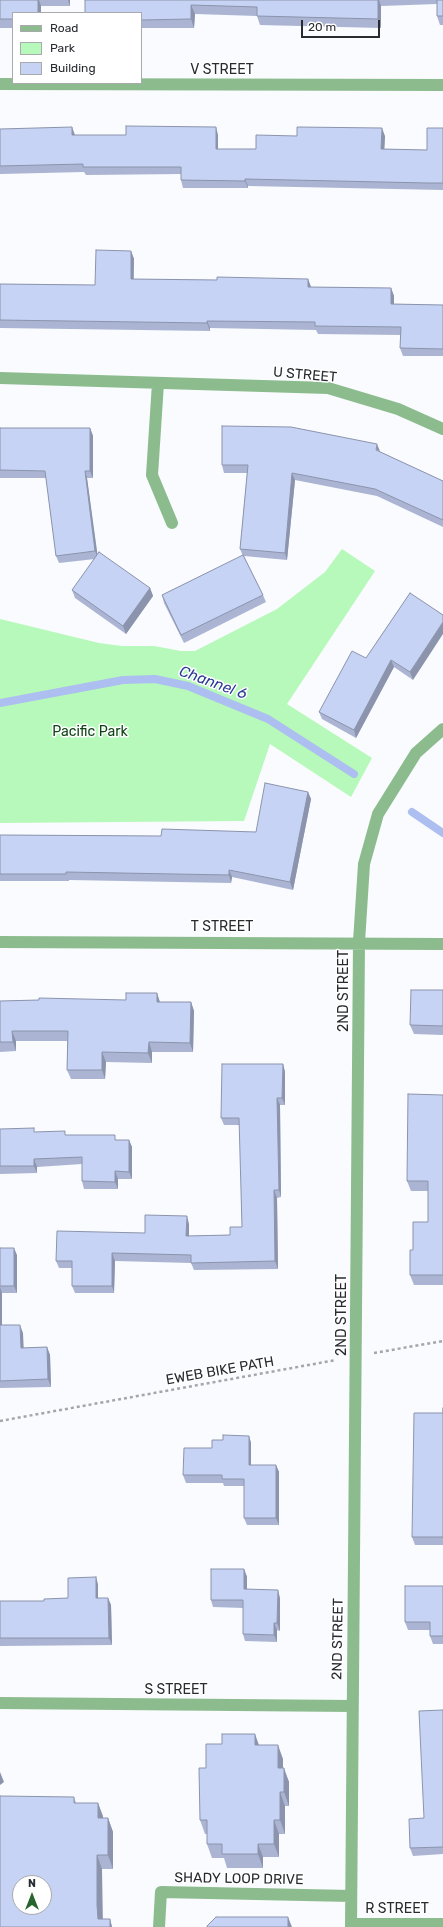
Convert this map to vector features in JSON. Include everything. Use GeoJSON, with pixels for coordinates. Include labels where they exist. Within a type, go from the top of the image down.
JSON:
{"type":"FeatureCollection","features":[{"type":"Feature","properties":{"kind":"street","name":"V STREET"},"geometry":{"type":"LineString","coordinates":[[0,84],[443,85]]}},
{"type":"Feature","properties":{"kind":"street","name":"U STREET"},"geometry":{"type":"LineString","coordinates":[[0,378],[328,388],[398,409],[443,429]]}},
{"type":"Feature","properties":{"kind":"street"},"geometry":{"type":"LineString","coordinates":[[158,383],[152,475],[172,523]]}},
{"type":"Feature","properties":{"kind":"street","name":"2ND STREET"},"geometry":{"type":"LineString","coordinates":[[351,1925],[359,942],[364,864],[378,814],[416,753],[443,729]]}},
{"type":"Feature","properties":{"kind":"street","name":"T STREET"},"geometry":{"type":"LineString","coordinates":[[0,942],[359,942],[443,944]]}},
{"type":"Feature","properties":{"kind":"street","name":"S STREET"},"geometry":{"type":"LineString","coordinates":[[0,1703],[352,1706]]}},
{"type":"Feature","properties":{"kind":"street","name":"SHADY LOOP DRIVE"},"geometry":{"type":"LineString","coordinates":[[159,1927],[160,1892],[351,1896]]}},
{"type":"Feature","properties":{"kind":"street","name":"R STREET"},"geometry":{"type":"LineString","coordinates":[[351,1925],[443,1924]]}},
{"type":"Feature","properties":{"kind":"path","name":"EWEB BIKE PATH"},"geometry":{"type":"LineString","coordinates":[[0,1421],[443,1341]]}},
{"type":"Feature","properties":{"kind":"green space","name":"Pacific Park"},"geometry":{"type":"Polygon","coordinates":[[[342,549],[375,571],[287,704],[372,758],[351,797],[270,744],[244,821],[0,823],[0,619],[99,643],[122,646],[154,646],[181,651],[195,651],[277,609],[325,572],[342,549]]]}},
{"type":"Feature","properties":{"kind":"building"},"geometry":{"type":"Polygon","coordinates":[[[0,0],[38,0],[38,12],[12,12],[12,19],[0,19],[0,0]]]}},
{"type":"Feature","properties":{"kind":"building"},"geometry":{"type":"Polygon","coordinates":[[[85,0],[378,0],[378,19],[257,16],[257,7],[191,5],[191,19],[142,20],[142,12],[85,12],[85,0]]]}},
{"type":"Feature","properties":{"kind":"building"},"geometry":{"type":"Polygon","coordinates":[[[437,0],[443,0],[443,16],[437,16],[437,0]]]}},
{"type":"Feature","properties":{"kind":"building"},"geometry":{"type":"Polygon","coordinates":[[[126,126],[216,127],[216,149],[256,149],[256,135],[297,136],[297,127],[382,128],[381,149],[427,150],[427,128],[443,128],[443,183],[245,179],[245,181],[181,180],[181,167],[83,167],[83,164],[0,166],[0,129],[72,127],[72,135],[126,135],[126,126]]]}},
{"type":"Feature","properties":{"kind":"building"},"geometry":{"type":"Polygon","coordinates":[[[96,250],[131,251],[131,279],[217,280],[217,277],[308,279],[308,287],[391,288],[391,304],[443,305],[443,349],[400,348],[401,327],[315,326],[315,322],[207,321],[207,323],[0,320],[0,284],[95,285],[96,250]]]}},
{"type":"Feature","properties":{"kind":"building"},"geometry":{"type":"Polygon","coordinates":[[[222,426],[291,427],[377,444],[376,450],[443,481],[443,520],[375,489],[292,473],[285,553],[240,549],[248,465],[222,465],[222,426]]]}},
{"type":"Feature","properties":{"kind":"building"},"geometry":{"type":"Polygon","coordinates":[[[0,428],[90,428],[90,471],[85,471],[95,551],[56,556],[45,471],[0,470],[0,428]]]}},
{"type":"Feature","properties":{"kind":"building"},"geometry":{"type":"Polygon","coordinates":[[[99,552],[150,588],[123,626],[72,590],[99,552]]]}},
{"type":"Feature","properties":{"kind":"building"},"geometry":{"type":"Polygon","coordinates":[[[243,555],[263,595],[181,635],[162,595],[243,555]]]}},
{"type":"Feature","properties":{"kind":"building"},"geometry":{"type":"Polygon","coordinates":[[[410,593],[443,615],[443,622],[410,672],[391,660],[354,730],[319,712],[352,651],[366,658],[410,593]]]}},
{"type":"Feature","properties":{"kind":"building"},"geometry":{"type":"Polygon","coordinates":[[[265,783],[308,792],[290,882],[229,870],[229,875],[66,872],[66,874],[0,874],[0,835],[161,836],[162,829],[256,832],[265,783]]]}},
{"type":"Feature","properties":{"kind":"building"},"geometry":{"type":"Polygon","coordinates":[[[411,990],[443,990],[443,1026],[410,1025],[411,990]]]}},
{"type":"Feature","properties":{"kind":"building"},"geometry":{"type":"Polygon","coordinates":[[[126,993],[157,993],[157,1002],[191,1002],[190,1043],[149,1042],[148,1053],[102,1052],[102,1070],[67,1070],[68,1031],[12,1031],[13,1042],[0,1042],[0,1001],[39,1000],[39,998],[126,1000],[126,993]]]}},
{"type":"Feature","properties":{"kind":"building"},"geometry":{"type":"Polygon","coordinates":[[[222,1064],[283,1064],[282,1098],[277,1098],[279,1190],[274,1190],[275,1261],[191,1263],[191,1255],[112,1253],[112,1286],[72,1286],[72,1261],[56,1261],[57,1231],[145,1233],[145,1215],[187,1216],[186,1236],[230,1235],[230,1227],[242,1227],[239,1118],[221,1118],[222,1064]]]}},
{"type":"Feature","properties":{"kind":"building"},"geometry":{"type":"Polygon","coordinates":[[[408,1094],[443,1095],[443,1275],[410,1275],[410,1250],[413,1250],[413,1222],[428,1222],[428,1181],[407,1181],[408,1094]]]}},
{"type":"Feature","properties":{"kind":"building"},"geometry":{"type":"Polygon","coordinates":[[[34,1128],[34,1132],[65,1131],[65,1135],[115,1135],[115,1140],[129,1140],[129,1172],[115,1171],[115,1182],[82,1181],[82,1157],[34,1159],[34,1166],[0,1166],[0,1129],[34,1128]]]}},
{"type":"Feature","properties":{"kind":"building"},"geometry":{"type":"Polygon","coordinates":[[[0,1248],[14,1248],[14,1286],[0,1286],[0,1248]]]}},
{"type":"Feature","properties":{"kind":"building"},"geometry":{"type":"Polygon","coordinates":[[[0,1325],[20,1325],[21,1348],[47,1347],[48,1379],[0,1381],[0,1325]]]}},
{"type":"Feature","properties":{"kind":"building"},"geometry":{"type":"Polygon","coordinates":[[[414,1413],[443,1413],[443,1537],[412,1537],[414,1413]]]}},
{"type":"Feature","properties":{"kind":"building"},"geometry":{"type":"Polygon","coordinates":[[[223,1435],[249,1436],[249,1465],[276,1465],[276,1518],[244,1518],[244,1479],[222,1479],[222,1475],[183,1475],[184,1448],[212,1448],[212,1440],[223,1440],[223,1435]]]}},
{"type":"Feature","properties":{"kind":"building"},"geometry":{"type":"Polygon","coordinates":[[[211,1569],[244,1569],[244,1589],[278,1590],[277,1623],[274,1623],[274,1635],[243,1634],[243,1600],[211,1600],[211,1569]]]}},
{"type":"Feature","properties":{"kind":"building"},"geometry":{"type":"Polygon","coordinates":[[[96,1577],[96,1598],[108,1598],[109,1638],[0,1638],[0,1601],[44,1601],[44,1599],[68,1598],[68,1578],[96,1577]]]}},
{"type":"Feature","properties":{"kind":"building"},"geometry":{"type":"Polygon","coordinates":[[[405,1586],[443,1586],[443,1636],[430,1636],[430,1622],[405,1622],[405,1586]]]}},
{"type":"Feature","properties":{"kind":"building"},"geometry":{"type":"Polygon","coordinates":[[[443,1710],[443,1847],[410,1848],[409,1819],[424,1818],[419,1711],[443,1710]]]}},
{"type":"Feature","properties":{"kind":"building"},"geometry":{"type":"Polygon","coordinates":[[[222,1734],[255,1734],[255,1745],[278,1745],[278,1768],[284,1768],[284,1792],[280,1792],[280,1820],[274,1820],[274,1844],[258,1844],[258,1854],[222,1854],[222,1844],[207,1844],[207,1820],[200,1820],[199,1768],[206,1768],[206,1744],[222,1744],[222,1734]]]}},
{"type":"Feature","properties":{"kind":"building"},"geometry":{"type":"Polygon","coordinates":[[[0,1796],[74,1797],[74,1803],[98,1803],[98,1818],[108,1818],[108,1855],[97,1855],[98,1919],[110,1919],[110,1927],[0,1927],[0,1796]]]}},
{"type":"Feature","properties":{"kind":"building"},"geometry":{"type":"Polygon","coordinates":[[[216,1917],[288,1917],[288,1927],[207,1927],[216,1917]]]}},
{"type":"Feature","properties":{"kind":"waterway","name":"Channel 6"},"geometry":{"type":"LineString","coordinates":[[0,703],[123,680],[155,679],[188,686],[268,719],[354,774]]}},
{"type":"Feature","properties":{"kind":"waterway","name":"Channel 6"},"geometry":{"type":"LineString","coordinates":[[412,812],[443,833]]}}]}
